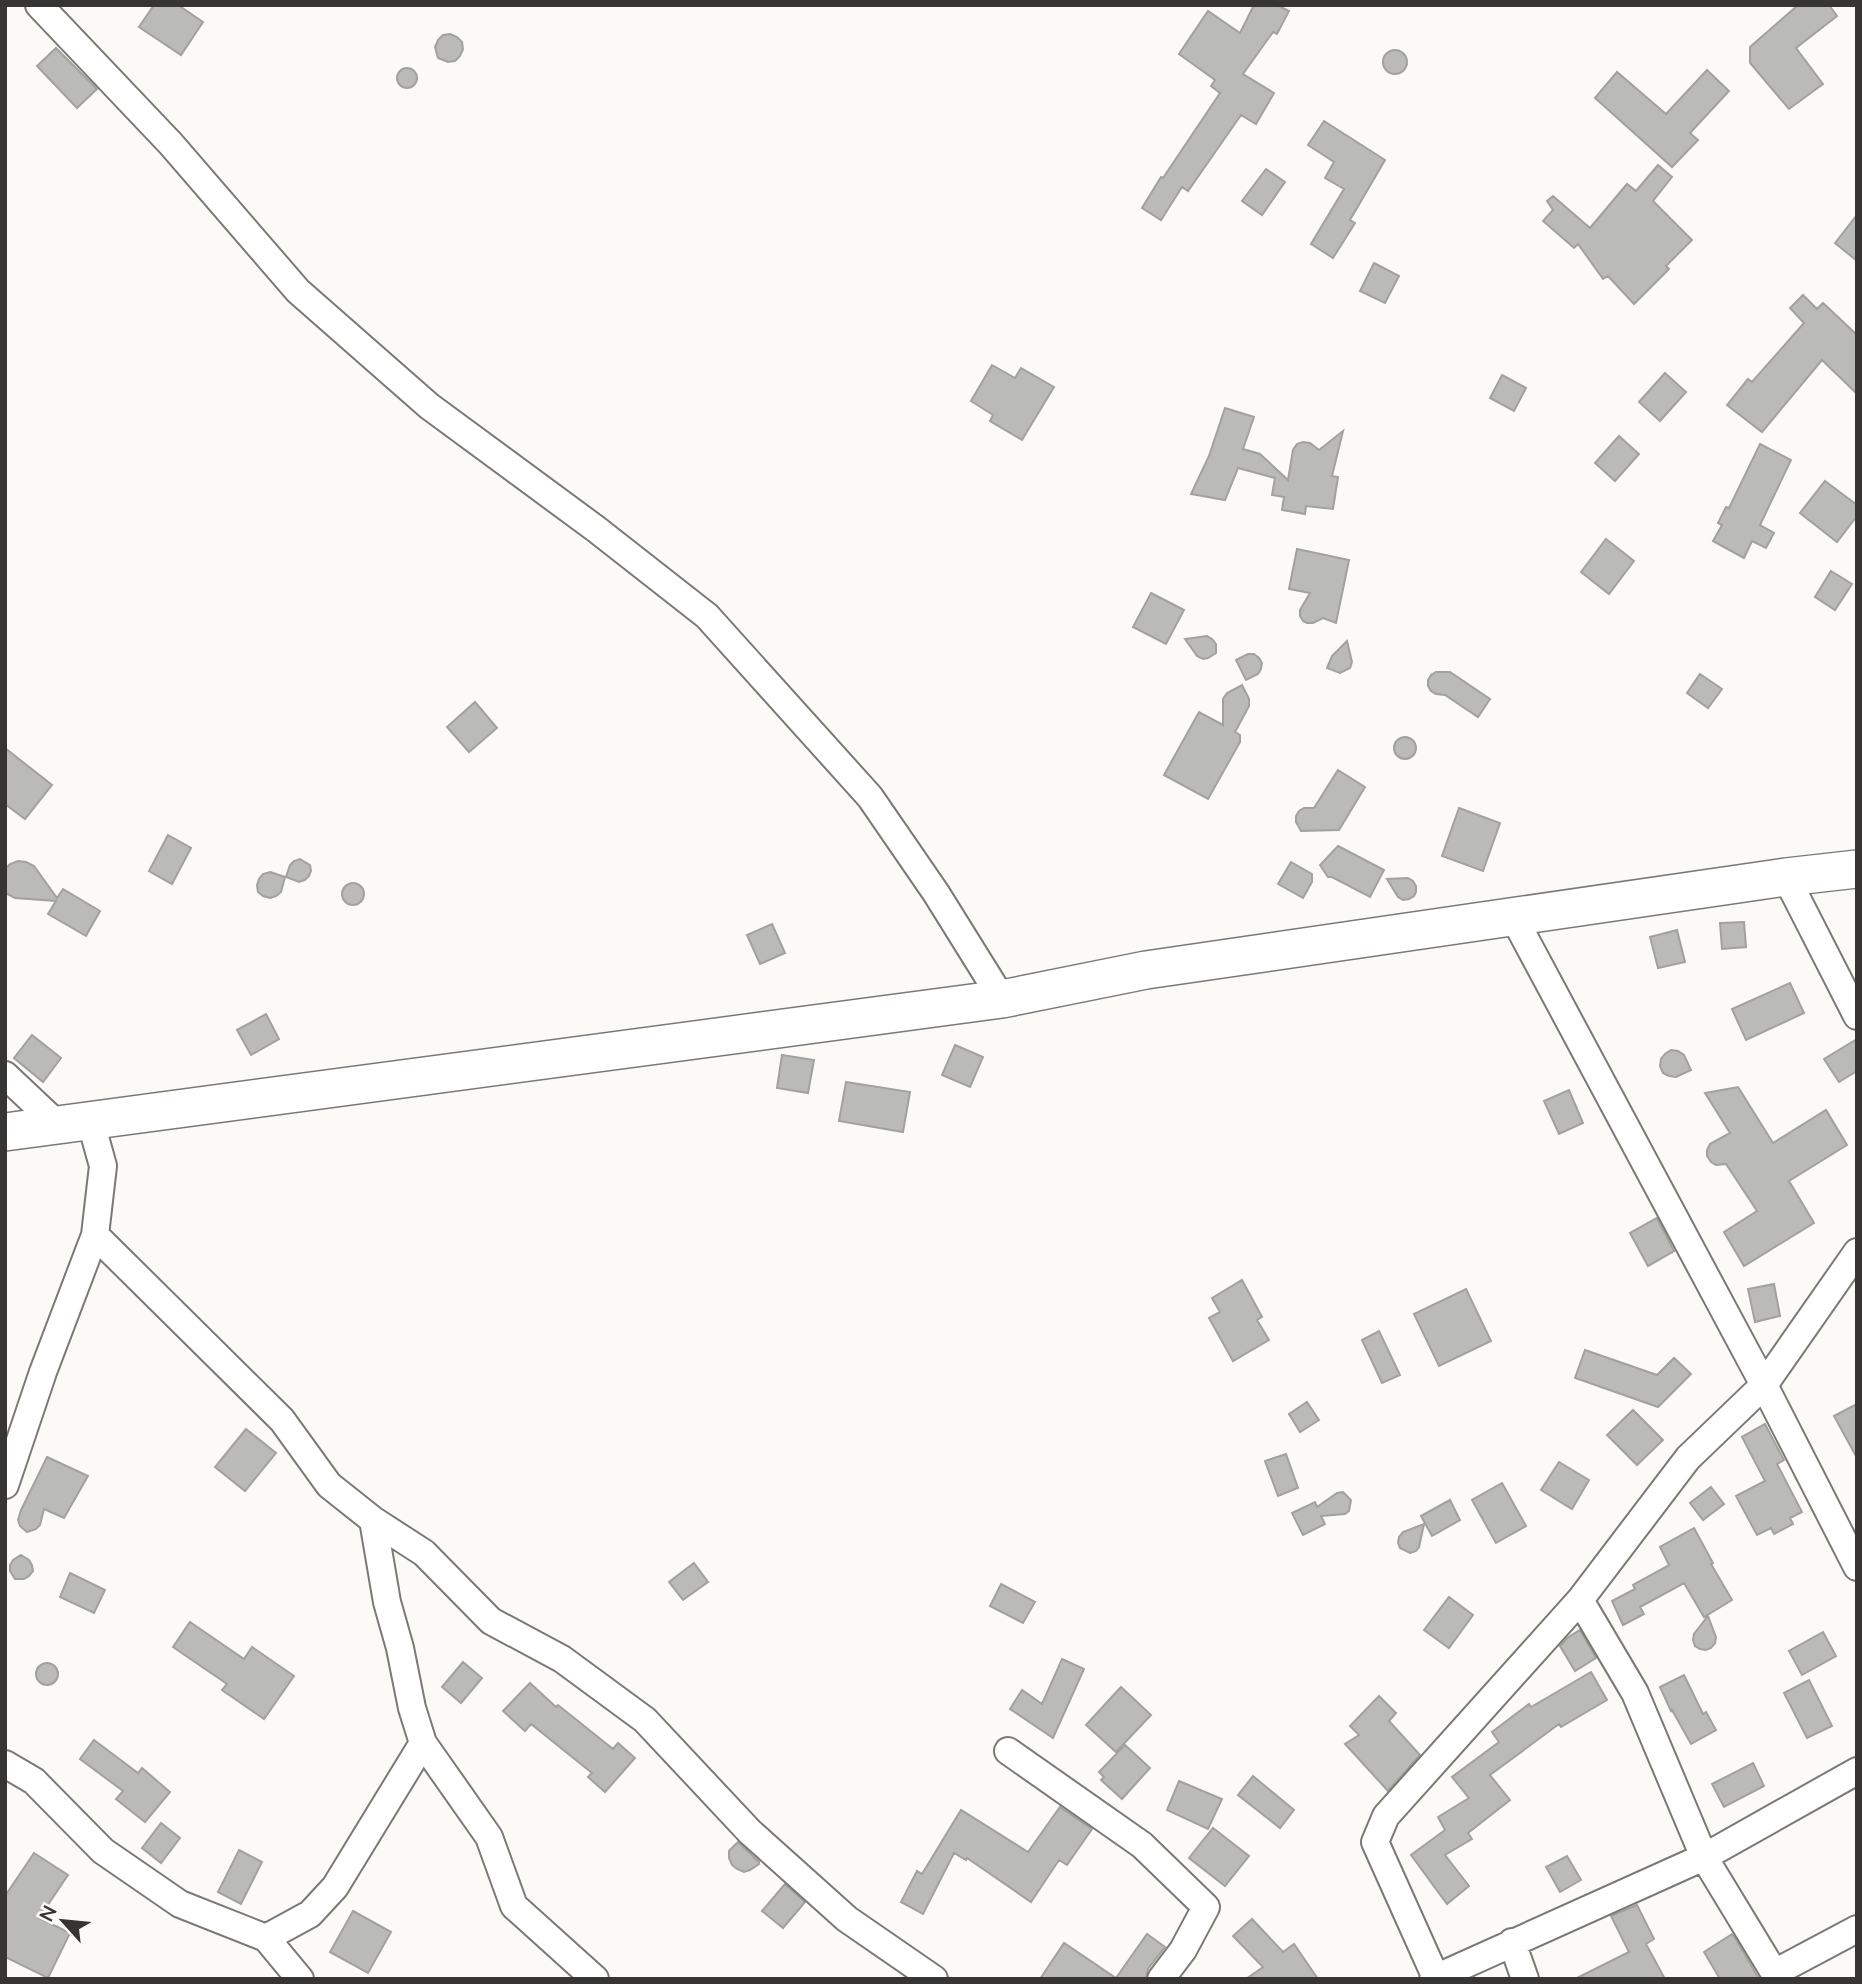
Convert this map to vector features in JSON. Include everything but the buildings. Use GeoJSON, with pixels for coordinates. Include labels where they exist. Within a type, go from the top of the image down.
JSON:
{"type":"FeatureCollection","features":[{"type":"Feature","properties":{"kind":"main road"},"geometry":{"type":"LineString","coordinates":[[5,1132],[1002,999],[1146,970],[1857,869]]}},
{"type":"Feature","properties":{"kind":"street"},"geometry":{"type":"LineString","coordinates":[[39,5],[171,144],[298,291],[429,406],[596,529],[707,616],[870,797],[936,893],[1002,999]]}},
{"type":"Feature","properties":{"kind":"street"},"geometry":{"type":"LineString","coordinates":[[1786,877],[1857,1016]]}},
{"type":"Feature","properties":{"kind":"street"},"geometry":{"type":"LineString","coordinates":[[1514,918],[1764,1385],[1857,1567]]}},
{"type":"Feature","properties":{"kind":"street"},"geometry":{"type":"LineString","coordinates":[[5,1075],[73,1122],[103,1166],[95,1235],[43,1372],[5,1485]]}},
{"type":"Feature","properties":{"kind":"street"},"geometry":{"type":"LineString","coordinates":[[95,1235],[282,1420],[329,1485],[373,1521],[424,1553],[491,1621],[562,1659],[645,1720],[750,1832],[847,1919],[934,1979]]}},
{"type":"Feature","properties":{"kind":"street"},"geometry":{"type":"LineString","coordinates":[[1857,1252],[1764,1385],[1688,1458],[1580,1600],[1386,1816],[1375,1842],[1434,1978],[1704,1857],[1857,1771]]}},
{"type":"Feature","properties":{"kind":"street"},"geometry":{"type":"LineString","coordinates":[[373,1521],[387,1602],[423,1743],[489,1837],[514,1906],[595,1979]]}},
{"type":"Feature","properties":{"kind":"street"},"geometry":{"type":"LineString","coordinates":[[1580,1600],[1635,1693],[1704,1857],[1777,1975],[1857,1929]]}},
{"type":"Feature","properties":{"kind":"street"},"geometry":{"type":"LineString","coordinates":[[267,1938],[310,1914],[335,1887],[423,1743]]}},
{"type":"Feature","properties":{"kind":"street"},"geometry":{"type":"LineString","coordinates":[[1008,1751],[1142,1845],[1206,1907],[1182,1950],[1161,1979]]}},
{"type":"Feature","properties":{"kind":"street"},"geometry":{"type":"LineString","coordinates":[[5,1764],[34,1782],[103,1851],[180,1904],[267,1938],[300,1979]]}},
{"type":"Feature","properties":{"kind":"street"},"geometry":{"type":"LineString","coordinates":[[1512,1942],[1525,1979]]}}]}
